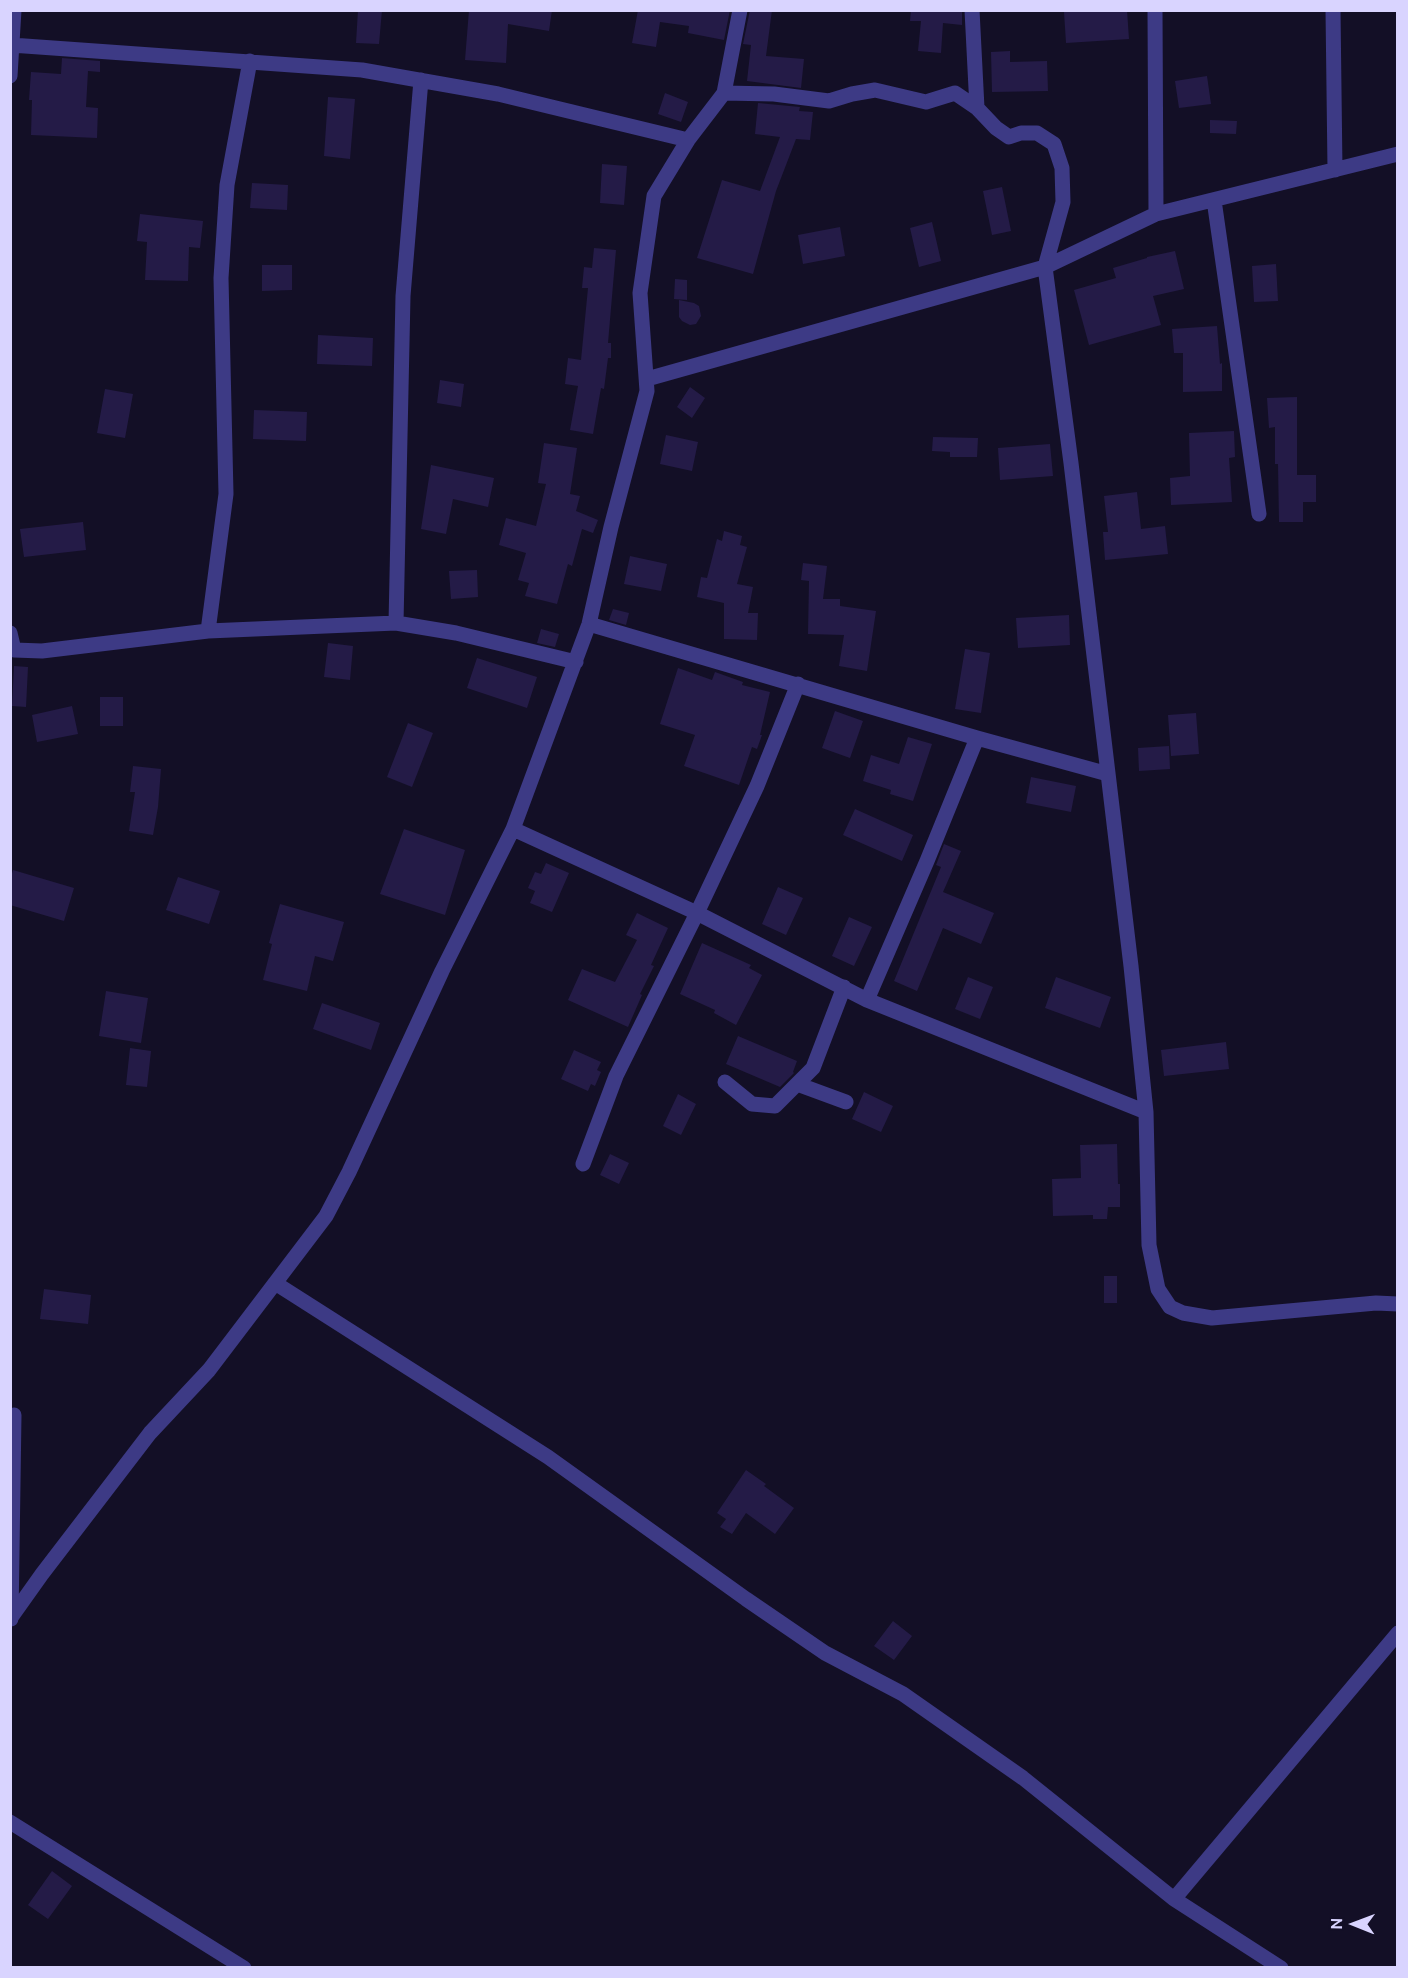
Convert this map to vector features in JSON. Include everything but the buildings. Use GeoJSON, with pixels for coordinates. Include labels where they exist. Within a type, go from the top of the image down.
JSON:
{"type":"FeatureCollection","features":[{"type":"Feature","properties":{"kind":"street"},"geometry":{"type":"LineString","coordinates":[[10,76],[14,10]]}},
{"type":"Feature","properties":{"kind":"street"},"geometry":{"type":"LineString","coordinates":[[11,1619],[42,1574],[150,1433],[208,1370],[326,1216],[339,1193],[442,971],[513,829],[589,624],[611,527],[647,391],[640,293],[654,196],[688,140],[724,93],[740,10]]}},
{"type":"Feature","properties":{"kind":"street"},"geometry":{"type":"LineString","coordinates":[[972,10],[977,108]]}},
{"type":"Feature","properties":{"kind":"street"},"geometry":{"type":"LineString","coordinates":[[1155,10],[1156,214]]}},
{"type":"Feature","properties":{"kind":"street"},"geometry":{"type":"LineString","coordinates":[[1333,10],[1335,170]]}},
{"type":"Feature","properties":{"kind":"street"},"geometry":{"type":"LineString","coordinates":[[12,45],[362,70],[498,94],[688,140]]}},
{"type":"Feature","properties":{"kind":"street"},"geometry":{"type":"LineString","coordinates":[[208,631],[226,494],[221,278],[227,185],[250,61]]}},
{"type":"Feature","properties":{"kind":"street"},"geometry":{"type":"LineString","coordinates":[[396,623],[404,296],[421,80]]}},
{"type":"Feature","properties":{"kind":"street"},"geometry":{"type":"LineString","coordinates":[[724,93],[774,94],[829,101],[875,90],[926,102],[955,93],[977,108],[996,128],[1009,137],[1022,133],[1037,133],[1054,144],[1062,168],[1063,202],[1045,267],[1071,463],[1146,1112],[1149,1245],[1158,1288],[1170,1306],[1183,1313],[1212,1318],[1376,1303],[1398,1304]]}},
{"type":"Feature","properties":{"kind":"street"},"geometry":{"type":"LineString","coordinates":[[647,379],[1045,267],[1156,214],[1398,154]]}},
{"type":"Feature","properties":{"kind":"street"},"geometry":{"type":"LineString","coordinates":[[1214,200],[1259,514]]}},
{"type":"Feature","properties":{"kind":"street"},"geometry":{"type":"LineString","coordinates":[[10,633],[14,650],[42,651],[208,631],[396,623],[456,633],[576,662]]}},
{"type":"Feature","properties":{"kind":"street"},"geometry":{"type":"LineString","coordinates":[[589,624],[1108,774]]}},
{"type":"Feature","properties":{"kind":"street"},"geometry":{"type":"LineString","coordinates":[[584,1164],[616,1076],[757,786],[798,684]]}},
{"type":"Feature","properties":{"kind":"street"},"geometry":{"type":"LineString","coordinates":[[867,1000],[977,738]]}},
{"type":"Feature","properties":{"kind":"street"},"geometry":{"type":"LineString","coordinates":[[513,829],[697,913],[867,1000],[1146,1112]]}},
{"type":"Feature","properties":{"kind":"street"},"geometry":{"type":"LineString","coordinates":[[725,1082],[752,1104],[775,1106],[813,1068],[844,987]]}},
{"type":"Feature","properties":{"kind":"street"},"geometry":{"type":"LineString","coordinates":[[797,1084],[846,1102]]}},
{"type":"Feature","properties":{"kind":"street"},"geometry":{"type":"LineString","coordinates":[[275,1282],[548,1457],[825,1653],[903,1694],[1023,1778],[1174,1899],[1281,1968]]}},
{"type":"Feature","properties":{"kind":"street"},"geometry":{"type":"LineString","coordinates":[[11,1619],[14,1415]]}},
{"type":"Feature","properties":{"kind":"street"},"geometry":{"type":"LineString","coordinates":[[1174,1899],[1398,1633]]}},
{"type":"Feature","properties":{"kind":"street"},"geometry":{"type":"LineString","coordinates":[[10,1822],[244,1968]]}}]}
